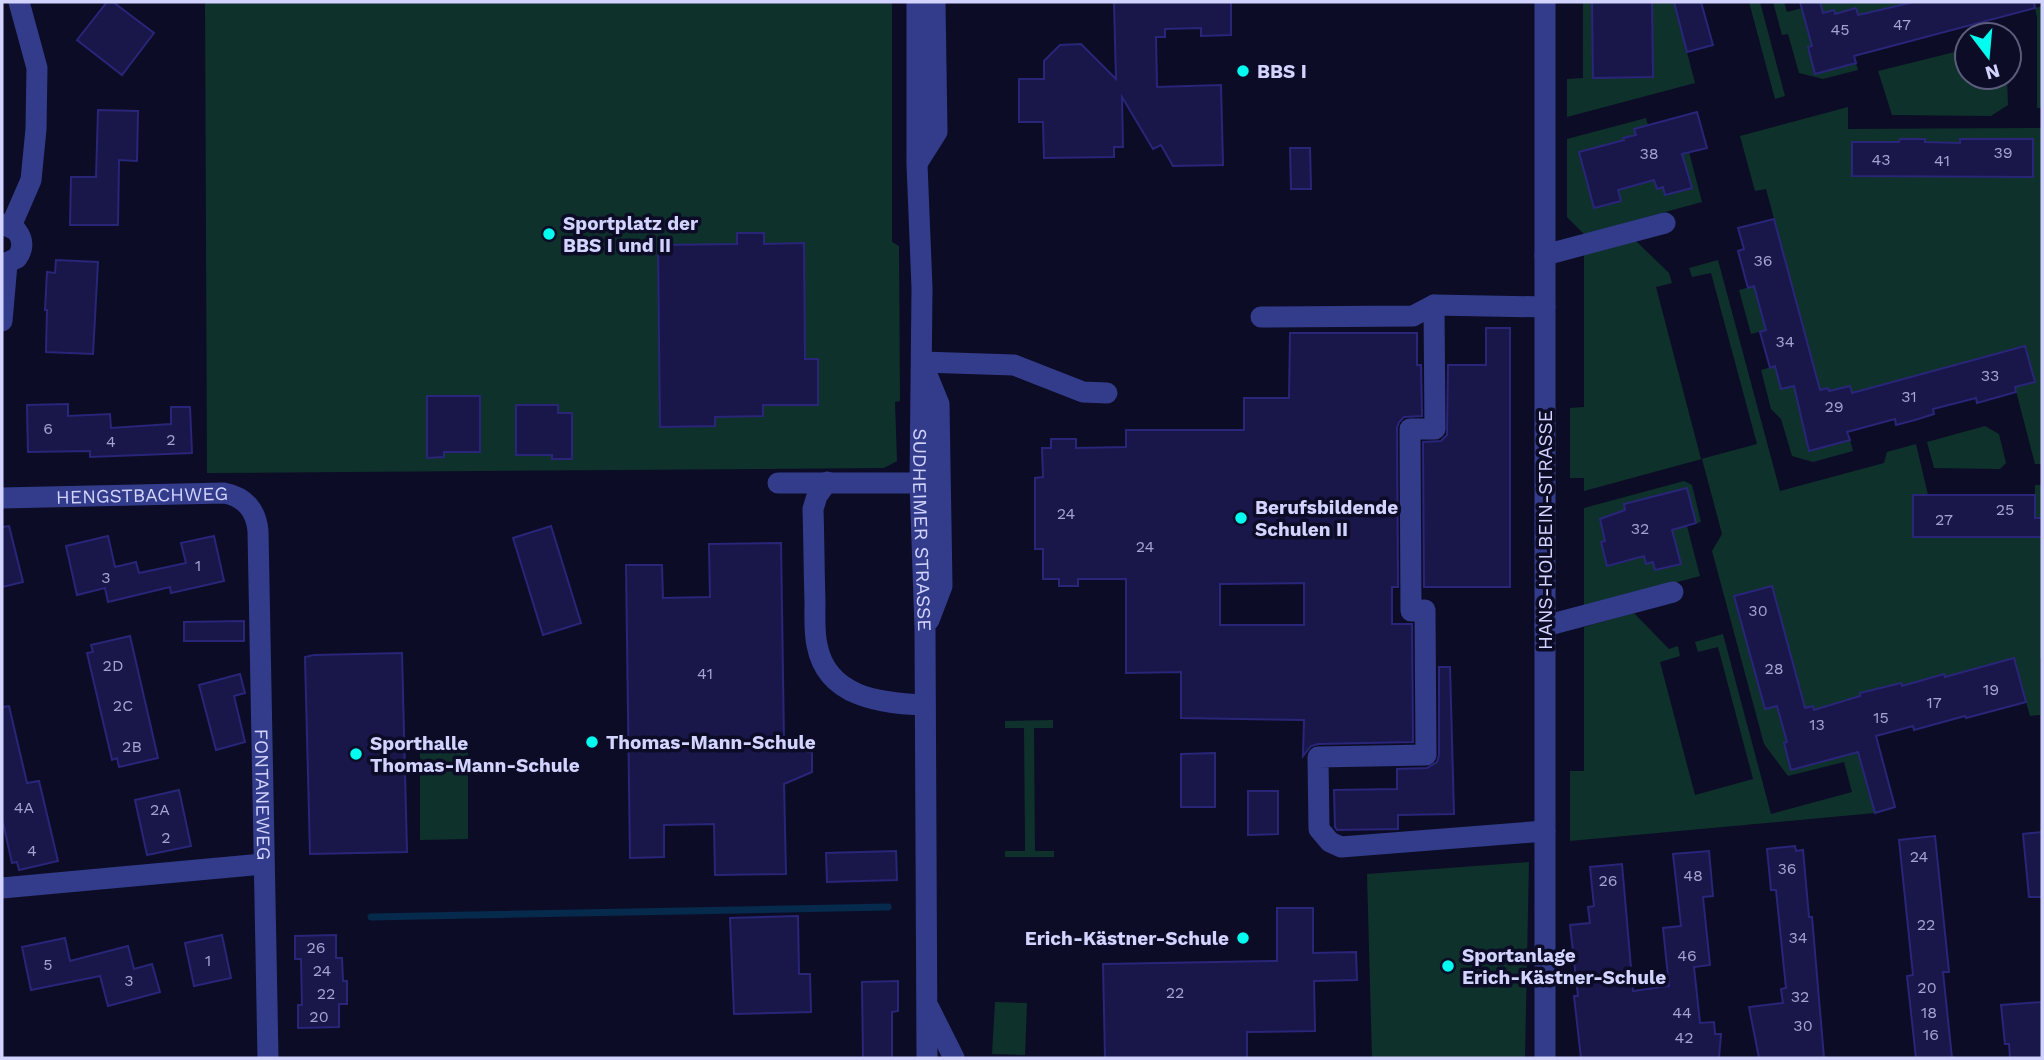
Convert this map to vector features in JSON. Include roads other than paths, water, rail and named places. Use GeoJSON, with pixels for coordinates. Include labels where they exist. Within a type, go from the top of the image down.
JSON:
{"type":"FeatureCollection","features":[{"type":"Feature","properties":{"kind":"street"},"geometry":{"type":"LineString","coordinates":[[2,321],[4,265],[17,258],[22,247],[20,235],[6,225],[31,180],[36,129],[37,68],[19,2]]}},
{"type":"Feature","properties":{"kind":"street","name":"SUDHEIMER STRASSE"},"geometry":{"type":"LineString","coordinates":[[917,2],[917,164],[922,288],[920,483],[925,629],[927,1058]]}},
{"type":"Feature","properties":{"kind":"street"},"geometry":{"type":"LineString","coordinates":[[917,164],[937,132],[935,2]]}},
{"type":"Feature","properties":{"kind":"street","name":"HANS-HOLBEIN-STRASSE"},"geometry":{"type":"LineString","coordinates":[[1545,2],[1545,1058]]}},
{"type":"Feature","properties":{"kind":"street"},"geometry":{"type":"LineString","coordinates":[[1545,254],[1665,223]]}},
{"type":"Feature","properties":{"kind":"street"},"geometry":{"type":"LineString","coordinates":[[1261,317],[1413,316],[1434,306],[1545,307]]}},
{"type":"Feature","properties":{"kind":"street"},"geometry":{"type":"LineString","coordinates":[[1434,306],[1435,429],[1410,429],[1411,611],[1425,610],[1426,755],[1318,757],[1320,829],[1330,842],[1341,847],[1545,831]]}},
{"type":"Feature","properties":{"kind":"street"},"geometry":{"type":"LineString","coordinates":[[925,629],[942,586],[939,404],[922,362],[1014,365],[1083,392],[1107,393]]}},
{"type":"Feature","properties":{"kind":"street"},"geometry":{"type":"LineString","coordinates":[[827,482],[817,496],[813,509],[816,642],[824,666],[833,679],[859,696],[889,704],[925,705]]}},
{"type":"Feature","properties":{"kind":"street"},"geometry":{"type":"LineString","coordinates":[[778,483],[920,483]]}},
{"type":"Feature","properties":{"kind":"street","name":"HENGSTBACHWEG"},"geometry":{"type":"LineString","coordinates":[[2,498],[224,493],[234,495],[249,506],[254,513],[258,531]]}},
{"type":"Feature","properties":{"kind":"street","name":"FONTANEWEG"},"geometry":{"type":"LineString","coordinates":[[258,531],[268,1058]]}},
{"type":"Feature","properties":{"kind":"street"},"geometry":{"type":"LineString","coordinates":[[1545,626],[1673,592]]}},
{"type":"Feature","properties":{"kind":"street"},"geometry":{"type":"LineString","coordinates":[[2,888],[263,864]]}},
{"type":"Feature","properties":{"kind":"street"},"geometry":{"type":"LineString","coordinates":[[926,1003],[954,1058]]}},
{"type":"Feature","properties":{"kind":"waterway"},"geometry":{"type":"LineString","coordinates":[[371,917],[888,907]]}},
{"type":"Feature","properties":{"kind":"place","name":"BBS I"},"geometry":{"type":"Point","coordinates":[1243,71]}},
{"type":"Feature","properties":{"kind":"place","name":"Sportplatz der BBS I und II"},"geometry":{"type":"Point","coordinates":[549,234]}},
{"type":"Feature","properties":{"kind":"place","name":"Berufsbildende Schulen II"},"geometry":{"type":"Point","coordinates":[1241,518]}},
{"type":"Feature","properties":{"kind":"place","name":"Thomas-Mann-Schule"},"geometry":{"type":"Point","coordinates":[592,742]}},
{"type":"Feature","properties":{"kind":"place","name":"Sporthalle Thomas-Mann-Schule"},"geometry":{"type":"Point","coordinates":[356,754]}},
{"type":"Feature","properties":{"kind":"place","name":"Erich-Kästner-Schule"},"geometry":{"type":"Point","coordinates":[1243,938]}},
{"type":"Feature","properties":{"kind":"place","name":"Sportanlage Erich-Kästner-Schule"},"geometry":{"type":"Point","coordinates":[1448,966]}}]}
